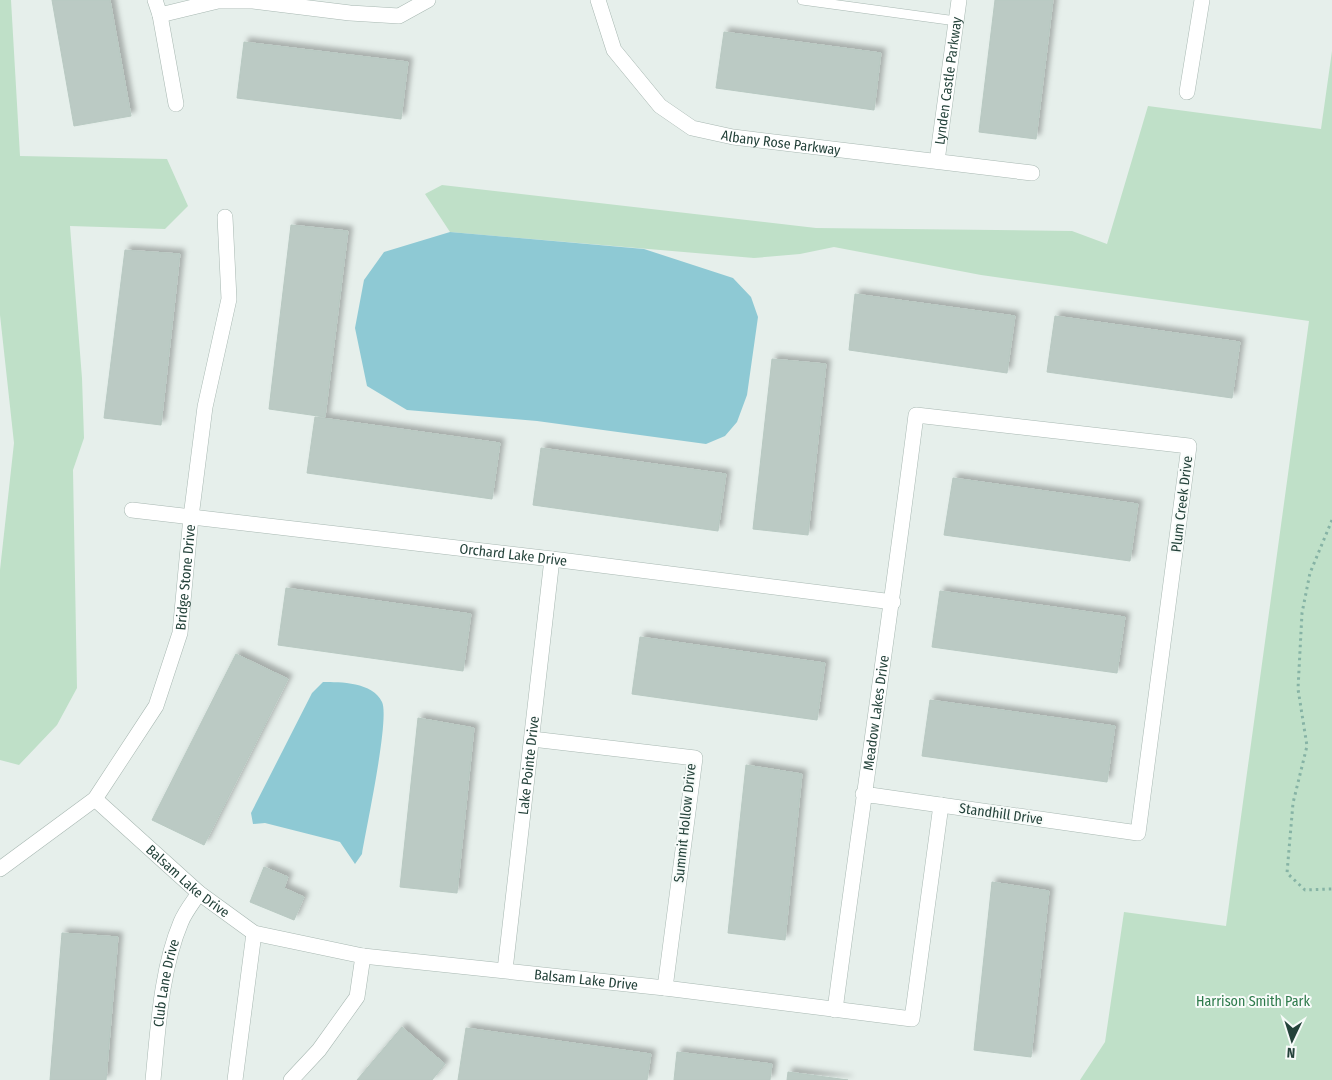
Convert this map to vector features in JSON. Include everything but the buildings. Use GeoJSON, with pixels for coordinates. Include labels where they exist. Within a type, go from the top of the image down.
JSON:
{"type":"FeatureCollection","features":[{"type":"Feature","properties":{"kind":"street"},"geometry":{"type":"LineString","coordinates":[[155,0],[160,16],[176,104]]}},
{"type":"Feature","properties":{"kind":"street"},"geometry":{"type":"LineString","coordinates":[[160,16],[218,1],[252,1],[350,14],[399,16],[428,0]]}},
{"type":"Feature","properties":{"kind":"street","name":"Albany Rose Parkway"},"geometry":{"type":"LineString","coordinates":[[598,0],[614,50],[660,106],[692,128],[733,137],[1032,172]]}},
{"type":"Feature","properties":{"kind":"street","name":"Lynden Castle Parkway"},"geometry":{"type":"LineString","coordinates":[[937,161],[959,0]]}},
{"type":"Feature","properties":{"kind":"street"},"geometry":{"type":"LineString","coordinates":[[1187,92],[1202,0]]}},
{"type":"Feature","properties":{"kind":"street","name":"Bridge Stone Drive"},"geometry":{"type":"LineString","coordinates":[[0,869],[94,798],[156,706],[180,634],[191,517],[206,407],[229,299],[225,217]]}},
{"type":"Feature","properties":{"kind":"street","name":"Meadow Lakes Drive"},"geometry":{"type":"LineString","coordinates":[[835,1010],[863,794],[893,602],[916,415]]}},
{"type":"Feature","properties":{"kind":"street","name":"Plum Creek Drive"},"geometry":{"type":"LineString","coordinates":[[916,415],[1189,446],[1138,834]]}},
{"type":"Feature","properties":{"kind":"street","name":"Orchard Lake Drive"},"geometry":{"type":"LineString","coordinates":[[132,510],[552,559],[893,602]]}},
{"type":"Feature","properties":{"kind":"street","name":"Lake Pointe Drive"},"geometry":{"type":"LineString","coordinates":[[505,970],[552,559]]}},
{"type":"Feature","properties":{"kind":"street","name":"Summit Hollow Drive"},"geometry":{"type":"LineString","coordinates":[[532,738],[695,758],[665,988]]}},
{"type":"Feature","properties":{"kind":"street","name":"Standhill Drive"},"geometry":{"type":"LineString","coordinates":[[863,794],[1138,834]]}},
{"type":"Feature","properties":{"kind":"street","name":"Balsam Lake Drive"},"geometry":{"type":"LineString","coordinates":[[94,798],[199,893],[254,933],[363,956],[665,988],[912,1019],[941,805]]}},
{"type":"Feature","properties":{"kind":"street","name":"Club Lane Drive"},"geometry":{"type":"LineString","coordinates":[[153,1080],[159,1019],[171,957],[181,922],[199,893]]}},
{"type":"Feature","properties":{"kind":"street"},"geometry":{"type":"LineString","coordinates":[[236,1080],[254,933]]}},
{"type":"Feature","properties":{"kind":"street"},"geometry":{"type":"LineString","coordinates":[[291,1080],[319,1050],[357,997],[363,956]]}},
{"type":"Feature","properties":{"kind":"lane"},"geometry":{"type":"LineString","coordinates":[[806,0],[956,21]]}},
{"type":"Feature","properties":{"kind":"path"},"geometry":{"type":"LineString","coordinates":[[1332,520],[1310,573],[1302,613],[1298,688],[1307,746],[1293,803],[1287,873],[1305,890],[1332,889]]}},
{"type":"Feature","properties":{"kind":"green space"},"geometry":{"type":"Polygon","coordinates":[[[0,0],[11,0],[20,156],[167,159],[188,206],[165,229],[70,226],[82,378],[84,438],[73,470],[77,688],[57,725],[19,765],[0,760],[0,570],[14,443],[0,315],[0,0]]]}},
{"type":"Feature","properties":{"kind":"green space","name":"Harrison Smith Park"},"geometry":{"type":"Polygon","coordinates":[[[1332,51],[1332,1080],[1080,1080],[1105,1042],[1124,912],[1226,926],[1309,321],[981,275],[834,247],[800,254],[754,258],[450,232],[425,194],[442,185],[816,228],[1072,231],[1107,244],[1148,106],[1321,129],[1332,51]]]}},
{"type":"Feature","properties":{"kind":"water"},"geometry":{"type":"Polygon","coordinates":[[[450,232],[644,249],[733,278],[751,297],[758,317],[747,395],[737,422],[725,436],[706,444],[537,421],[407,410],[367,386],[355,328],[364,280],[384,252],[450,232]]]}},
{"type":"Feature","properties":{"kind":"water"},"geometry":{"type":"Polygon","coordinates":[[[323,682],[356,684],[371,690],[378,695],[384,712],[380,751],[362,854],[355,864],[340,842],[265,823],[253,824],[251,813],[312,693],[323,682]]]}}]}
